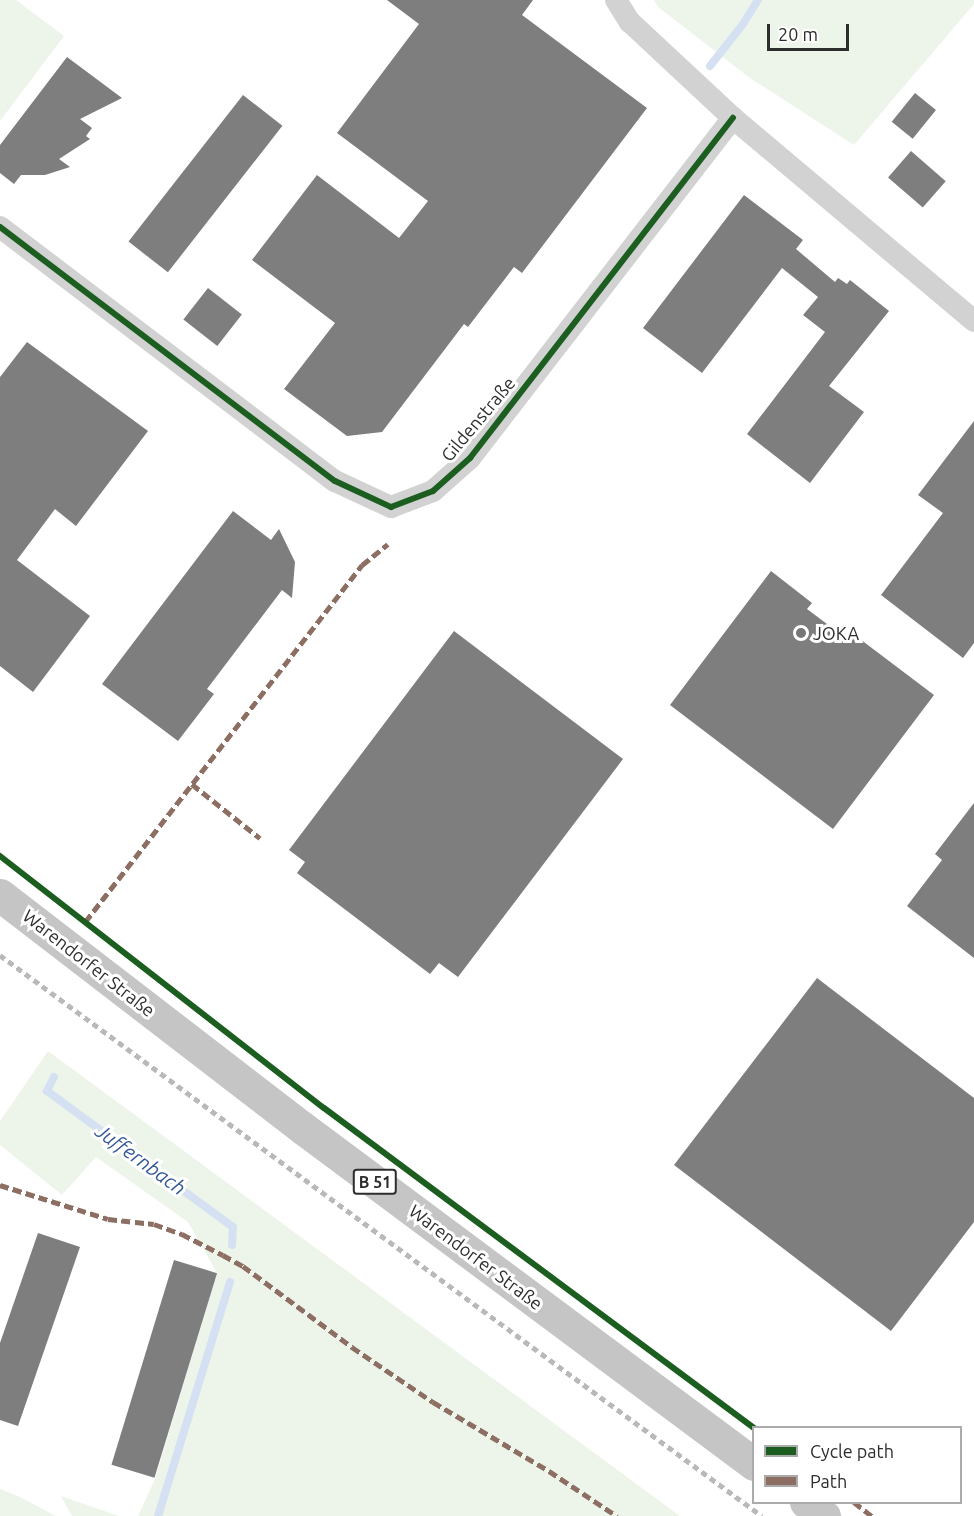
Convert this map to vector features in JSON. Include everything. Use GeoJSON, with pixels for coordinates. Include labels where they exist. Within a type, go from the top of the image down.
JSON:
{"type":"FeatureCollection","features":[{"type":"Feature","properties":{"kind":"main road","name":"Warendorfer Straße"},"geometry":{"type":"LineString","coordinates":[[0,895],[304,1129],[752,1463]]}},
{"type":"Feature","properties":{"kind":"main road"},"geometry":{"type":"LineString","coordinates":[[807,1504],[824,1516]]}},
{"type":"Feature","properties":{"kind":"street"},"geometry":{"type":"LineString","coordinates":[[616,0],[630,22],[733,118],[974,321]]}},
{"type":"Feature","properties":{"kind":"street","name":"Gildenstraße"},"geometry":{"type":"LineString","coordinates":[[0,227],[335,481],[392,507],[433,491],[470,458],[733,118]]}},
{"type":"Feature","properties":{"kind":"shaded area"},"geometry":{"type":"Polygon","coordinates":[[[0,0],[16,0],[64,36],[0,121],[0,0]]]}},
{"type":"Feature","properties":{"kind":"shaded area"},"geometry":{"type":"Polygon","coordinates":[[[654,0],[974,0],[974,4],[854,145],[750,78],[658,7],[654,0]]]}},
{"type":"Feature","properties":{"kind":"shaded area"},"geometry":{"type":"Polygon","coordinates":[[[48,1051],[680,1516],[138,1516],[155,1479],[217,1273],[188,1222],[96,1157],[62,1195],[0,1145],[0,1121],[48,1051]]]}},
{"type":"Feature","properties":{"kind":"shaded area"},"geometry":{"type":"Polygon","coordinates":[[[0,1489],[18,1496],[56,1516],[0,1516],[0,1489]]]}},
{"type":"Feature","properties":{"kind":"shaded area"},"geometry":{"type":"Polygon","coordinates":[[[61,1496],[119,1516],[72,1516],[61,1496]]]}},
{"type":"Feature","properties":{"kind":"building"},"geometry":{"type":"Polygon","coordinates":[[[387,0],[533,0],[522,15],[647,108],[522,273],[514,267],[468,327],[464,324],[382,432],[347,436],[284,389],[335,323],[252,260],[317,175],[399,238],[428,201],[337,133],[419,24],[387,0]]]}},
{"type":"Feature","properties":{"kind":"building"},"geometry":{"type":"Polygon","coordinates":[[[67,57],[122,98],[80,119],[92,128],[86,136],[90,139],[59,159],[70,167],[45,175],[21,175],[14,184],[0,173],[0,145],[67,57]]]}},
{"type":"Feature","properties":{"kind":"building"},"geometry":{"type":"Polygon","coordinates":[[[915,93],[936,110],[913,139],[892,122],[915,93]]]}},
{"type":"Feature","properties":{"kind":"building"},"geometry":{"type":"Polygon","coordinates":[[[243,95],[282,126],[168,272],[128,242],[243,95]]]}},
{"type":"Feature","properties":{"kind":"building"},"geometry":{"type":"Polygon","coordinates":[[[911,151],[946,181],[923,208],[888,177],[911,151]]]}},
{"type":"Feature","properties":{"kind":"building"},"geometry":{"type":"Polygon","coordinates":[[[744,195],[803,240],[796,249],[835,282],[838,278],[847,284],[850,280],[889,311],[829,386],[864,412],[810,483],[747,434],[825,332],[803,315],[818,297],[782,268],[702,373],[643,328],[744,195]]]}},
{"type":"Feature","properties":{"kind":"building"},"geometry":{"type":"Polygon","coordinates":[[[208,288],[242,314],[217,346],[183,320],[208,288]]]}},
{"type":"Feature","properties":{"kind":"building"},"geometry":{"type":"Polygon","coordinates":[[[27,342],[148,431],[76,526],[55,509],[17,560],[90,616],[33,692],[0,666],[0,377],[27,342]]]}},
{"type":"Feature","properties":{"kind":"building"},"geometry":{"type":"Polygon","coordinates":[[[974,421],[974,643],[963,658],[881,595],[943,513],[918,495],[974,421]]]}},
{"type":"Feature","properties":{"kind":"building"},"geometry":{"type":"Polygon","coordinates":[[[233,511],[271,540],[279,529],[295,562],[292,598],[282,590],[207,689],[214,694],[178,741],[102,684],[233,511]]]}},
{"type":"Feature","properties":{"kind":"building"},"geometry":{"type":"Polygon","coordinates":[[[771,571],[812,603],[807,609],[847,639],[852,633],[934,695],[833,829],[670,705],[771,571]]]}},
{"type":"Feature","properties":{"kind":"building"},"geometry":{"type":"Polygon","coordinates":[[[454,631],[623,759],[458,977],[439,963],[430,974],[297,873],[305,862],[289,850],[454,631]]]}},
{"type":"Feature","properties":{"kind":"building"},"geometry":{"type":"Polygon","coordinates":[[[974,803],[974,958],[907,906],[942,860],[935,854],[974,803]]]}},
{"type":"Feature","properties":{"kind":"building"},"geometry":{"type":"Polygon","coordinates":[[[817,978],[974,1098],[974,1222],[891,1331],[674,1165],[817,978]]]}},
{"type":"Feature","properties":{"kind":"building"},"geometry":{"type":"Polygon","coordinates":[[[38,1233],[80,1247],[18,1426],[0,1420],[0,1343],[38,1233]]]}},
{"type":"Feature","properties":{"kind":"building"},"geometry":{"type":"Polygon","coordinates":[[[174,1260],[217,1273],[154,1478],[111,1465],[174,1260]]]}},
{"type":"Feature","properties":{"kind":"waterway","name":"Juffernbach"},"geometry":{"type":"LineString","coordinates":[[710,66],[743,24],[758,0]]}},
{"type":"Feature","properties":{"kind":"waterway","name":"Juffernbach"},"geometry":{"type":"LineString","coordinates":[[54,1077],[47,1091],[233,1227],[232,1245]]}},
{"type":"Feature","properties":{"kind":"waterway","name":"Juffernbach"},"geometry":{"type":"LineString","coordinates":[[158,1516],[230,1282]]}},
{"type":"Feature","properties":{"kind":"railway"},"geometry":{"type":"LineString","coordinates":[[0,955],[762,1516]]}},
{"type":"Feature","properties":{"kind":"marked path"},"geometry":{"type":"LineString","coordinates":[[85,922],[362,565],[388,544]]}},
{"type":"Feature","properties":{"kind":"marked path"},"geometry":{"type":"LineString","coordinates":[[192,784],[260,838]]}},
{"type":"Feature","properties":{"kind":"marked path"},"geometry":{"type":"LineString","coordinates":[[0,1185],[108,1219],[154,1224],[182,1234],[223,1255],[243,1266],[352,1347],[433,1402],[549,1471],[617,1516]]}},
{"type":"Feature","properties":{"kind":"marked path"},"geometry":{"type":"LineString","coordinates":[[857,1504],[872,1516]]}},
{"type":"Feature","properties":{"kind":"cycle path"},"geometry":{"type":"LineString","coordinates":[[0,227],[335,481],[391,507],[433,491],[470,458],[733,118]]}},
{"type":"Feature","properties":{"kind":"cycle path"},"geometry":{"type":"LineString","coordinates":[[0,856],[324,1108],[752,1427]]}},
{"type":"Feature","properties":{"kind":"place","name":"JOKA"},"geometry":{"type":"Point","coordinates":[801,633]}}]}
